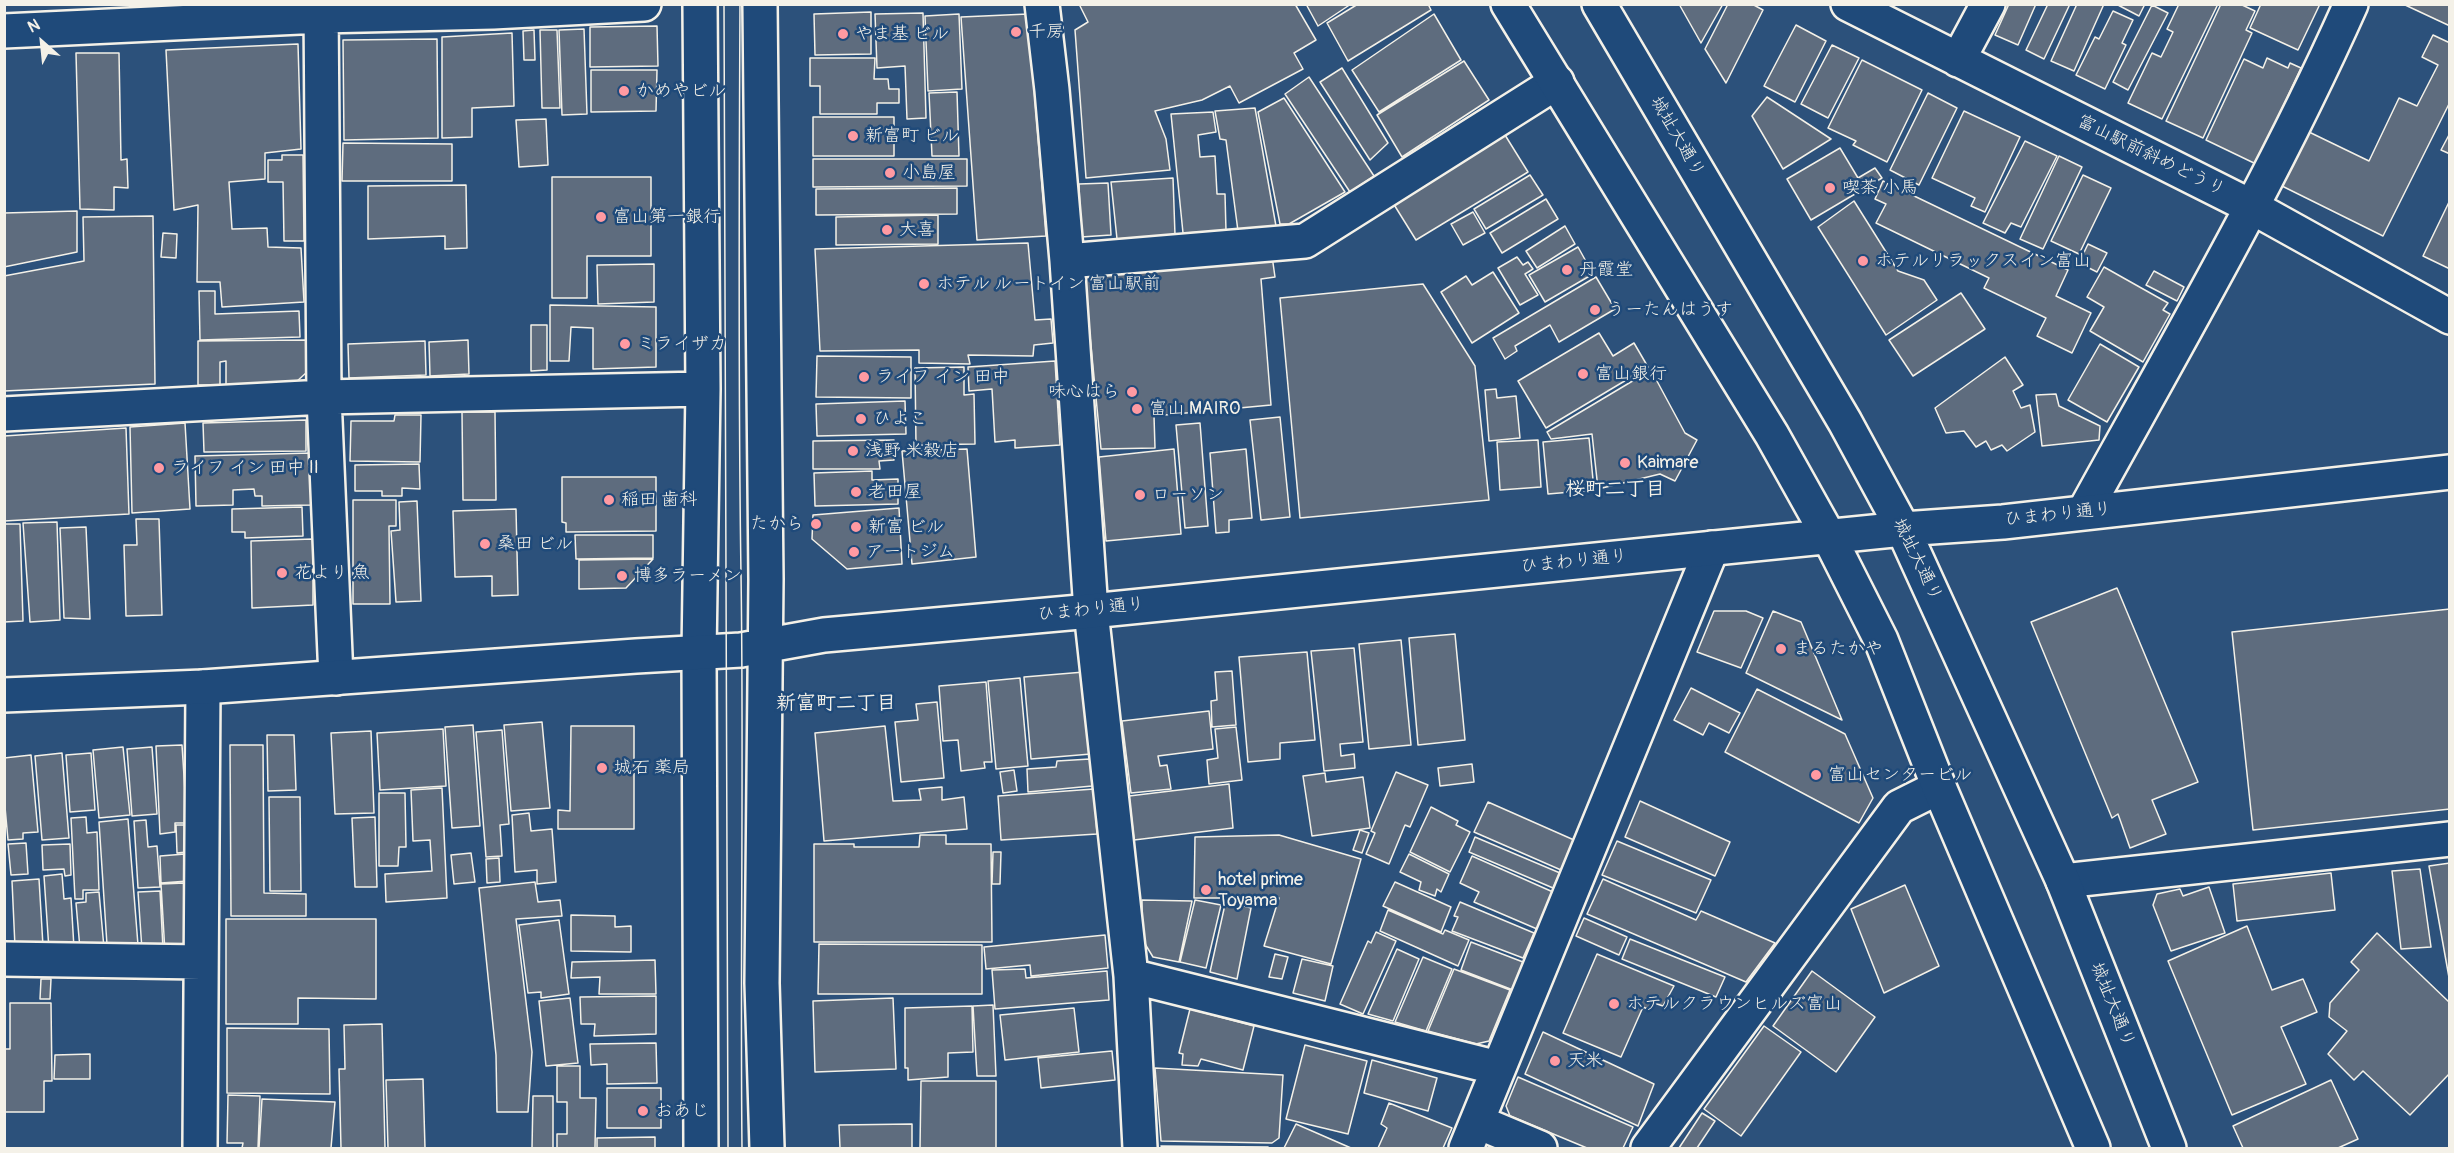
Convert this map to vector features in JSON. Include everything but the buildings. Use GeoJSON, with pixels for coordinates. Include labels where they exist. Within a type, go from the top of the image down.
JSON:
{"type":"FeatureCollection","features":[{"type":"Feature","properties":{"kind":"street"},"geometry":{"type":"LineString","coordinates":[[4,31],[321,10],[493,12],[644,4]]}},
{"type":"Feature","properties":{"kind":"street"},"geometry":{"type":"LineString","coordinates":[[700,4],[703,389],[699,654],[701,1149]]}},
{"type":"Feature","properties":{"kind":"street"},"geometry":{"type":"LineString","coordinates":[[760,4],[765,647],[762,983],[767,1149]]}},
{"type":"Feature","properties":{"kind":"street"},"geometry":{"type":"LineString","coordinates":[[1042,4],[1067,261],[1091,611],[1131,976],[1140,1149]]}},
{"type":"Feature","properties":{"kind":"street"},"geometry":{"type":"LineString","coordinates":[[1508,4],[1772,435],[1829,537],[1881,640],[1939,787],[2093,1149]]}},
{"type":"Feature","properties":{"kind":"street","name":"城址大通り"},"geometry":{"type":"LineString","coordinates":[[1599,4],[1845,422],[1903,529],[2063,881],[2169,1149]]}},
{"type":"Feature","properties":{"kind":"street","name":"富山駅前斜めどうり"},"geometry":{"type":"LineString","coordinates":[[1848,4],[2252,207],[2450,317]]}},
{"type":"Feature","properties":{"kind":"street"},"geometry":{"type":"LineString","coordinates":[[1958,60],[1988,4]]}},
{"type":"Feature","properties":{"kind":"street"},"geometry":{"type":"LineString","coordinates":[[2084,512],[2252,207],[2323,68],[2351,4]]}},
{"type":"Feature","properties":{"kind":"street"},"geometry":{"type":"LineString","coordinates":[[321,10],[324,397],[336,678]]}},
{"type":"Feature","properties":{"kind":"street"},"geometry":{"type":"LineString","coordinates":[[1067,261],[1305,241],[1502,114],[1557,82]]}},
{"type":"Feature","properties":{"kind":"street"},"geometry":{"type":"LineString","coordinates":[[4,414],[324,397],[703,389]]}},
{"type":"Feature","properties":{"kind":"street","name":"ひまわり通り"},"geometry":{"type":"LineString","coordinates":[[4,695],[203,687],[636,656],[699,654],[765,647],[824,635],[1091,611],[2084,512],[2450,472]]}},
{"type":"Feature","properties":{"kind":"street"},"geometry":{"type":"LineString","coordinates":[[1540,1149],[1472,1135],[1712,548]]}},
{"type":"Feature","properties":{"kind":"street"},"geometry":{"type":"LineString","coordinates":[[200,1149],[203,687]]}},
{"type":"Feature","properties":{"kind":"street"},"geometry":{"type":"LineString","coordinates":[[1648,1149],[1899,807],[1939,787]]}},
{"type":"Feature","properties":{"kind":"street"},"geometry":{"type":"LineString","coordinates":[[2063,881],[2450,839]]}},
{"type":"Feature","properties":{"kind":"street"},"geometry":{"type":"LineString","coordinates":[[4,959],[201,962]]}},
{"type":"Feature","properties":{"kind":"street"},"geometry":{"type":"LineString","coordinates":[[1131,976],[1498,1068]]}},
{"type":"Feature","properties":{"kind":"tram line"},"geometry":{"type":"LineString","coordinates":[[724,4],[728,1148]]}},
{"type":"Feature","properties":{"kind":"tram line"},"geometry":{"type":"LineString","coordinates":[[740,4],[742,1148]]}},
{"type":"Feature","properties":{"kind":"place","name":"千房"},"geometry":{"type":"Point","coordinates":[1016,32]}},
{"type":"Feature","properties":{"kind":"place","name":"やま基 ビル"},"geometry":{"type":"Point","coordinates":[843,34]}},
{"type":"Feature","properties":{"kind":"place","name":"かめやビル"},"geometry":{"type":"Point","coordinates":[624,91]}},
{"type":"Feature","properties":{"kind":"place","name":"新富町 ビル"},"geometry":{"type":"Point","coordinates":[853,136]}},
{"type":"Feature","properties":{"kind":"place","name":"小島屋"},"geometry":{"type":"Point","coordinates":[890,173]}},
{"type":"Feature","properties":{"kind":"place","name":"喫茶 小馬"},"geometry":{"type":"Point","coordinates":[1830,188]}},
{"type":"Feature","properties":{"kind":"place","name":"富山第一銀行"},"geometry":{"type":"Point","coordinates":[601,217]}},
{"type":"Feature","properties":{"kind":"place","name":"大喜"},"geometry":{"type":"Point","coordinates":[887,230]}},
{"type":"Feature","properties":{"kind":"place","name":"ホテルリラックスイン富山"},"geometry":{"type":"Point","coordinates":[1863,261]}},
{"type":"Feature","properties":{"kind":"place","name":"丹霞堂"},"geometry":{"type":"Point","coordinates":[1567,270]}},
{"type":"Feature","properties":{"kind":"place","name":"ホテル ルートイン 富山駅前"},"geometry":{"type":"Point","coordinates":[924,284]}},
{"type":"Feature","properties":{"kind":"place","name":"うーたんはうす"},"geometry":{"type":"Point","coordinates":[1595,310]}},
{"type":"Feature","properties":{"kind":"place","name":"ミライザカ"},"geometry":{"type":"Point","coordinates":[625,344]}},
{"type":"Feature","properties":{"kind":"place","name":"富山銀行"},"geometry":{"type":"Point","coordinates":[1583,374]}},
{"type":"Feature","properties":{"kind":"place","name":"ライフ イン 田中"},"geometry":{"type":"Point","coordinates":[864,377]}},
{"type":"Feature","properties":{"kind":"place","name":"味心はら"},"geometry":{"type":"Point","coordinates":[1132,392]}},
{"type":"Feature","properties":{"kind":"place","name":"富山 MAIRO"},"geometry":{"type":"Point","coordinates":[1137,409]}},
{"type":"Feature","properties":{"kind":"place","name":"ひよこ"},"geometry":{"type":"Point","coordinates":[861,419]}},
{"type":"Feature","properties":{"kind":"place","name":"浅野 米穀店"},"geometry":{"type":"Point","coordinates":[853,451]}},
{"type":"Feature","properties":{"kind":"place","name":"Kaimare"},"geometry":{"type":"Point","coordinates":[1625,463]}},
{"type":"Feature","properties":{"kind":"place","name":"ライフ イン 田中 II"},"geometry":{"type":"Point","coordinates":[159,468]}},
{"type":"Feature","properties":{"kind":"place","name":"老田屋"},"geometry":{"type":"Point","coordinates":[856,492]}},
{"type":"Feature","properties":{"kind":"place","name":"ローソン"},"geometry":{"type":"Point","coordinates":[1140,495]}},
{"type":"Feature","properties":{"kind":"place","name":"稲田 歯科"},"geometry":{"type":"Point","coordinates":[609,500]}},
{"type":"Feature","properties":{"kind":"place","name":"たから"},"geometry":{"type":"Point","coordinates":[816,524]}},
{"type":"Feature","properties":{"kind":"place","name":"新富 ビル"},"geometry":{"type":"Point","coordinates":[856,527]}},
{"type":"Feature","properties":{"kind":"place","name":"桑田 ビル"},"geometry":{"type":"Point","coordinates":[485,544]}},
{"type":"Feature","properties":{"kind":"place","name":"アートジム"},"geometry":{"type":"Point","coordinates":[854,552]}},
{"type":"Feature","properties":{"kind":"place","name":"花より 魚"},"geometry":{"type":"Point","coordinates":[282,573]}},
{"type":"Feature","properties":{"kind":"place","name":"博多ラーメン"},"geometry":{"type":"Point","coordinates":[622,576]}},
{"type":"Feature","properties":{"kind":"place","name":"まるたかや"},"geometry":{"type":"Point","coordinates":[1781,649]}},
{"type":"Feature","properties":{"kind":"place","name":"城石 薬局"},"geometry":{"type":"Point","coordinates":[602,768]}},
{"type":"Feature","properties":{"kind":"place","name":"富山センタービル"},"geometry":{"type":"Point","coordinates":[1816,775]}},
{"type":"Feature","properties":{"kind":"place","name":"hotel prime Toyama"},"geometry":{"type":"Point","coordinates":[1206,890]}},
{"type":"Feature","properties":{"kind":"place","name":"ホテルクラウンヒルズ富山"},"geometry":{"type":"Point","coordinates":[1614,1004]}},
{"type":"Feature","properties":{"kind":"place","name":"天米"},"geometry":{"type":"Point","coordinates":[1555,1061]}},
{"type":"Feature","properties":{"kind":"place","name":"おあじ"},"geometry":{"type":"Point","coordinates":[643,1111]}},
{"type":"Feature","properties":{"kind":"district","name":"桜町二丁目"},"geometry":{"type":"Point","coordinates":[1615,490]}},
{"type":"Feature","properties":{"kind":"district","name":"新富町二丁目"},"geometry":{"type":"Point","coordinates":[836,704]}}]}
